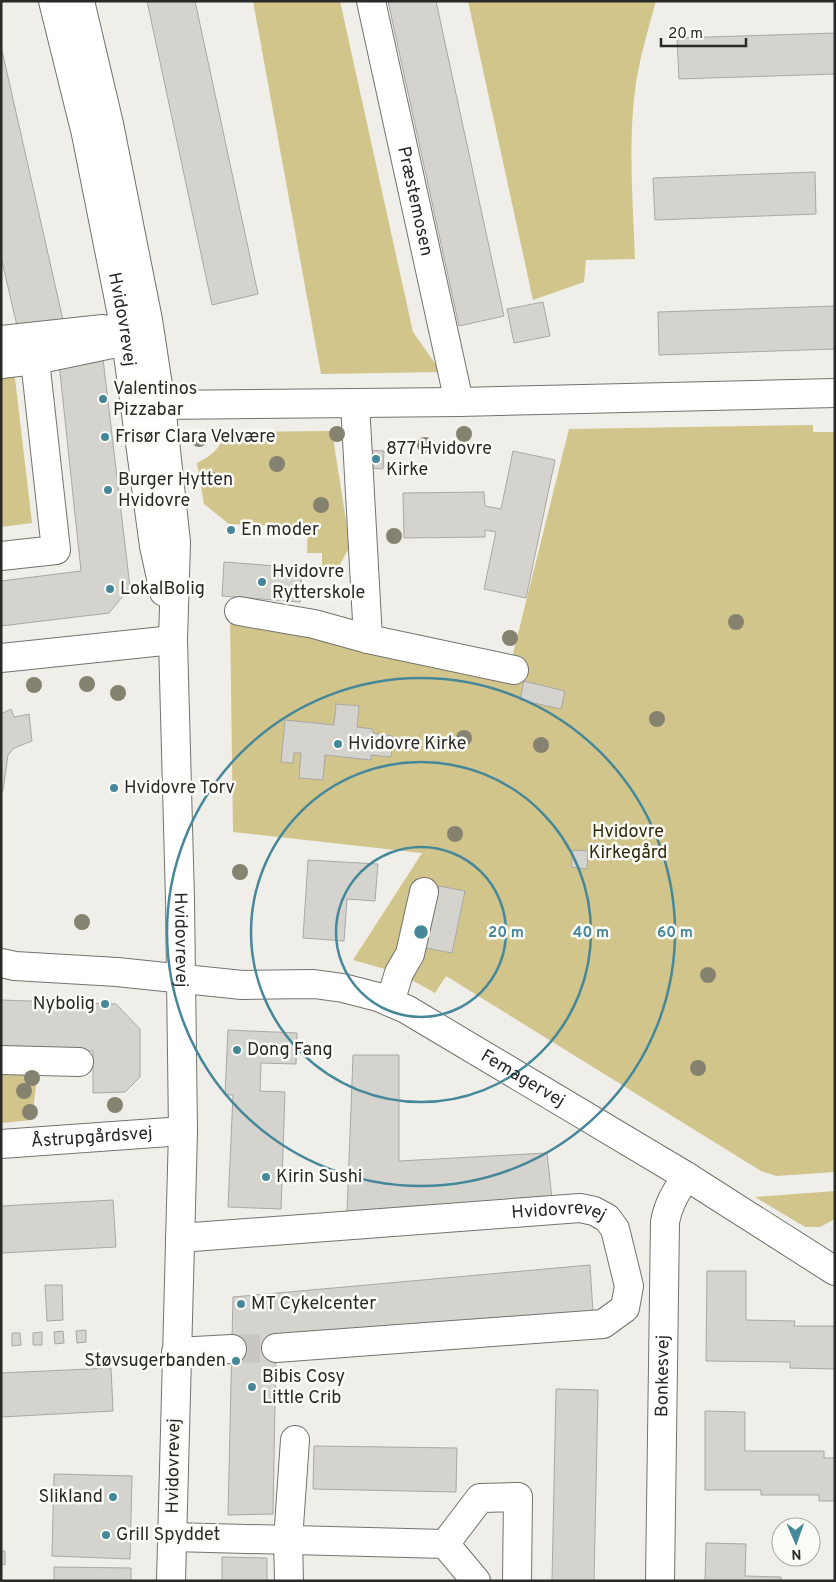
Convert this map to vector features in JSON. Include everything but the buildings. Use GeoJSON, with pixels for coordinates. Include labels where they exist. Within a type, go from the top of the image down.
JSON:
{"type":"FeatureCollection","features":[{"type":"Feature","properties":{"kind":"street","name":"Hvidovrevej"},"geometry":{"type":"LineString","coordinates":[[53,1],[138,331]]}},
{"type":"Feature","properties":{"kind":"street","name":"Hvidovrevej"},"geometry":{"type":"LineString","coordinates":[[80,1],[109,124],[148,407],[176,542],[173,640],[183,1131],[171,1581]]}},
{"type":"Feature","properties":{"kind":"street","name":"Præstemosen"},"geometry":{"type":"LineString","coordinates":[[371,1],[459,402]]}},
{"type":"Feature","properties":{"kind":"street"},"geometry":{"type":"LineString","coordinates":[[2,343],[90,332],[138,331]]}},
{"type":"Feature","properties":{"kind":"street"},"geometry":{"type":"LineString","coordinates":[[2,343],[35,360],[138,331]]}},
{"type":"Feature","properties":{"kind":"street"},"geometry":{"type":"LineString","coordinates":[[1,556],[56,550],[35,360]]}},
{"type":"Feature","properties":{"kind":"street"},"geometry":{"type":"LineString","coordinates":[[148,407],[835,394]]}},
{"type":"Feature","properties":{"kind":"street"},"geometry":{"type":"LineString","coordinates":[[355,403],[368,639]]}},
{"type":"Feature","properties":{"kind":"street"},"geometry":{"type":"LineString","coordinates":[[239,611],[314,624],[368,639],[514,670]]}},
{"type":"Feature","properties":{"kind":"street"},"geometry":{"type":"LineString","coordinates":[[1,658],[173,640]]}},
{"type":"Feature","properties":{"kind":"street"},"geometry":{"type":"LineString","coordinates":[[390,1002],[399,973],[410,954],[424,892]]}},
{"type":"Feature","properties":{"kind":"street"},"geometry":{"type":"LineString","coordinates":[[1,963],[15,966],[181,978]]}},
{"type":"Feature","properties":{"kind":"street","name":"Femagervej"},"geometry":{"type":"LineString","coordinates":[[181,978],[242,985],[314,984],[343,988],[390,1002],[406,1009],[833,1266]]}},
{"type":"Feature","properties":{"kind":"street"},"geometry":{"type":"LineString","coordinates":[[1,1060],[68,1066]]}},
{"type":"Feature","properties":{"kind":"street","name":"Åstrupgårdsvej"},"geometry":{"type":"LineString","coordinates":[[1,1144],[183,1131]]}},
{"type":"Feature","properties":{"kind":"street","name":"Bonkesvej"},"geometry":{"type":"LineString","coordinates":[[660,1581],[665,1222],[671,1200],[686,1176]]}},
{"type":"Feature","properties":{"kind":"street","name":"Hvidovrevej"},"geometry":{"type":"LineString","coordinates":[[180,1238],[580,1208],[594,1211],[607,1218],[615,1229],[629,1286],[624,1308],[603,1324],[276,1348]]}},
{"type":"Feature","properties":{"kind":"street"},"geometry":{"type":"LineString","coordinates":[[176,1352],[232,1349]]}},
{"type":"Feature","properties":{"kind":"street"},"geometry":{"type":"LineString","coordinates":[[289,1581],[288,1540],[294,1440]]}},
{"type":"Feature","properties":{"kind":"street"},"geometry":{"type":"LineString","coordinates":[[445,1544],[480,1498],[518,1498],[517,1581]]}},
{"type":"Feature","properties":{"kind":"street"},"geometry":{"type":"LineString","coordinates":[[172,1537],[445,1544],[476,1581]]}},
{"type":"Feature","properties":{"kind":"green space"},"geometry":{"type":"Polygon","coordinates":[[[253,1],[340,1],[413,332],[441,372],[321,374],[253,1]]]}},
{"type":"Feature","properties":{"kind":"green space"},"geometry":{"type":"Polygon","coordinates":[[[468,1],[656,1],[639,68],[633,111],[632,174],[635,259],[586,260],[584,282],[533,300],[468,1]]]}},
{"type":"Feature","properties":{"kind":"green space"},"geometry":{"type":"Polygon","coordinates":[[[14,370],[32,523],[1,527],[1,372],[14,370]]]}},
{"type":"Feature","properties":{"kind":"green space","name":"Hvidovre Kirkegård"},"geometry":{"type":"Polygon","coordinates":[[[813,425],[813,432],[835,432],[835,1172],[776,1176],[761,1171],[446,976],[435,993],[399,973],[353,960],[422,853],[233,832],[230,617],[508,674],[569,429],[813,425]]]}},
{"type":"Feature","properties":{"kind":"green space"},"geometry":{"type":"Polygon","coordinates":[[[332,431],[350,546],[337,570],[322,569],[322,553],[307,553],[308,527],[229,524],[204,504],[197,463],[215,451],[226,432],[332,431]]]}},
{"type":"Feature","properties":{"kind":"green space"},"geometry":{"type":"Polygon","coordinates":[[[1,1068],[38,1068],[32,1120],[1,1123],[1,1068]]]}},
{"type":"Feature","properties":{"kind":"green space"},"geometry":{"type":"Polygon","coordinates":[[[835,1191],[835,1219],[820,1227],[805,1227],[755,1197],[835,1191]]]}},
{"type":"Feature","properties":{"kind":"tunnel"},"geometry":{"type":"LineString","coordinates":[[232,1349],[276,1348]]}},
{"type":"Feature","properties":{"kind":"place","name":"Valentinos Pizzabar"},"geometry":{"type":"Point","coordinates":[103,399]}},
{"type":"Feature","properties":{"kind":"place","name":"Frisør Clara Velvære"},"geometry":{"type":"Point","coordinates":[105,437]}},
{"type":"Feature","properties":{"kind":"place","name":"877 Hvidovre Kirke"},"geometry":{"type":"Point","coordinates":[376,459]}},
{"type":"Feature","properties":{"kind":"place","name":"Burger Hytten Hvidovre"},"geometry":{"type":"Point","coordinates":[108,490]}},
{"type":"Feature","properties":{"kind":"place","name":"En moder"},"geometry":{"type":"Point","coordinates":[231,530]}},
{"type":"Feature","properties":{"kind":"place","name":"Hvidovre Rytterskole"},"geometry":{"type":"Point","coordinates":[262,582]}},
{"type":"Feature","properties":{"kind":"place","name":"LokalBolig"},"geometry":{"type":"Point","coordinates":[110,589]}},
{"type":"Feature","properties":{"kind":"place","name":"Hvidovre Kirke"},"geometry":{"type":"Point","coordinates":[338,744]}},
{"type":"Feature","properties":{"kind":"place","name":"Hvidovre Torv"},"geometry":{"type":"Point","coordinates":[114,788]}},
{"type":"Feature","properties":{"kind":"place","name":"Nybolig"},"geometry":{"type":"Point","coordinates":[105,1004]}},
{"type":"Feature","properties":{"kind":"place","name":"Dong Fang"},"geometry":{"type":"Point","coordinates":[237,1050]}},
{"type":"Feature","properties":{"kind":"place","name":"Kirin Sushi"},"geometry":{"type":"Point","coordinates":[266,1177]}},
{"type":"Feature","properties":{"kind":"place","name":"MT Cykelcenter"},"geometry":{"type":"Point","coordinates":[241,1304]}},
{"type":"Feature","properties":{"kind":"place","name":"Støvsugerbanden"},"geometry":{"type":"Point","coordinates":[236,1361]}},
{"type":"Feature","properties":{"kind":"place","name":"Bibis Cosy Little Crib"},"geometry":{"type":"Point","coordinates":[252,1387]}},
{"type":"Feature","properties":{"kind":"place","name":"Slikland"},"geometry":{"type":"Point","coordinates":[113,1497]}},
{"type":"Feature","properties":{"kind":"place","name":"Grill Spyddet"},"geometry":{"type":"Point","coordinates":[106,1535]}}]}
